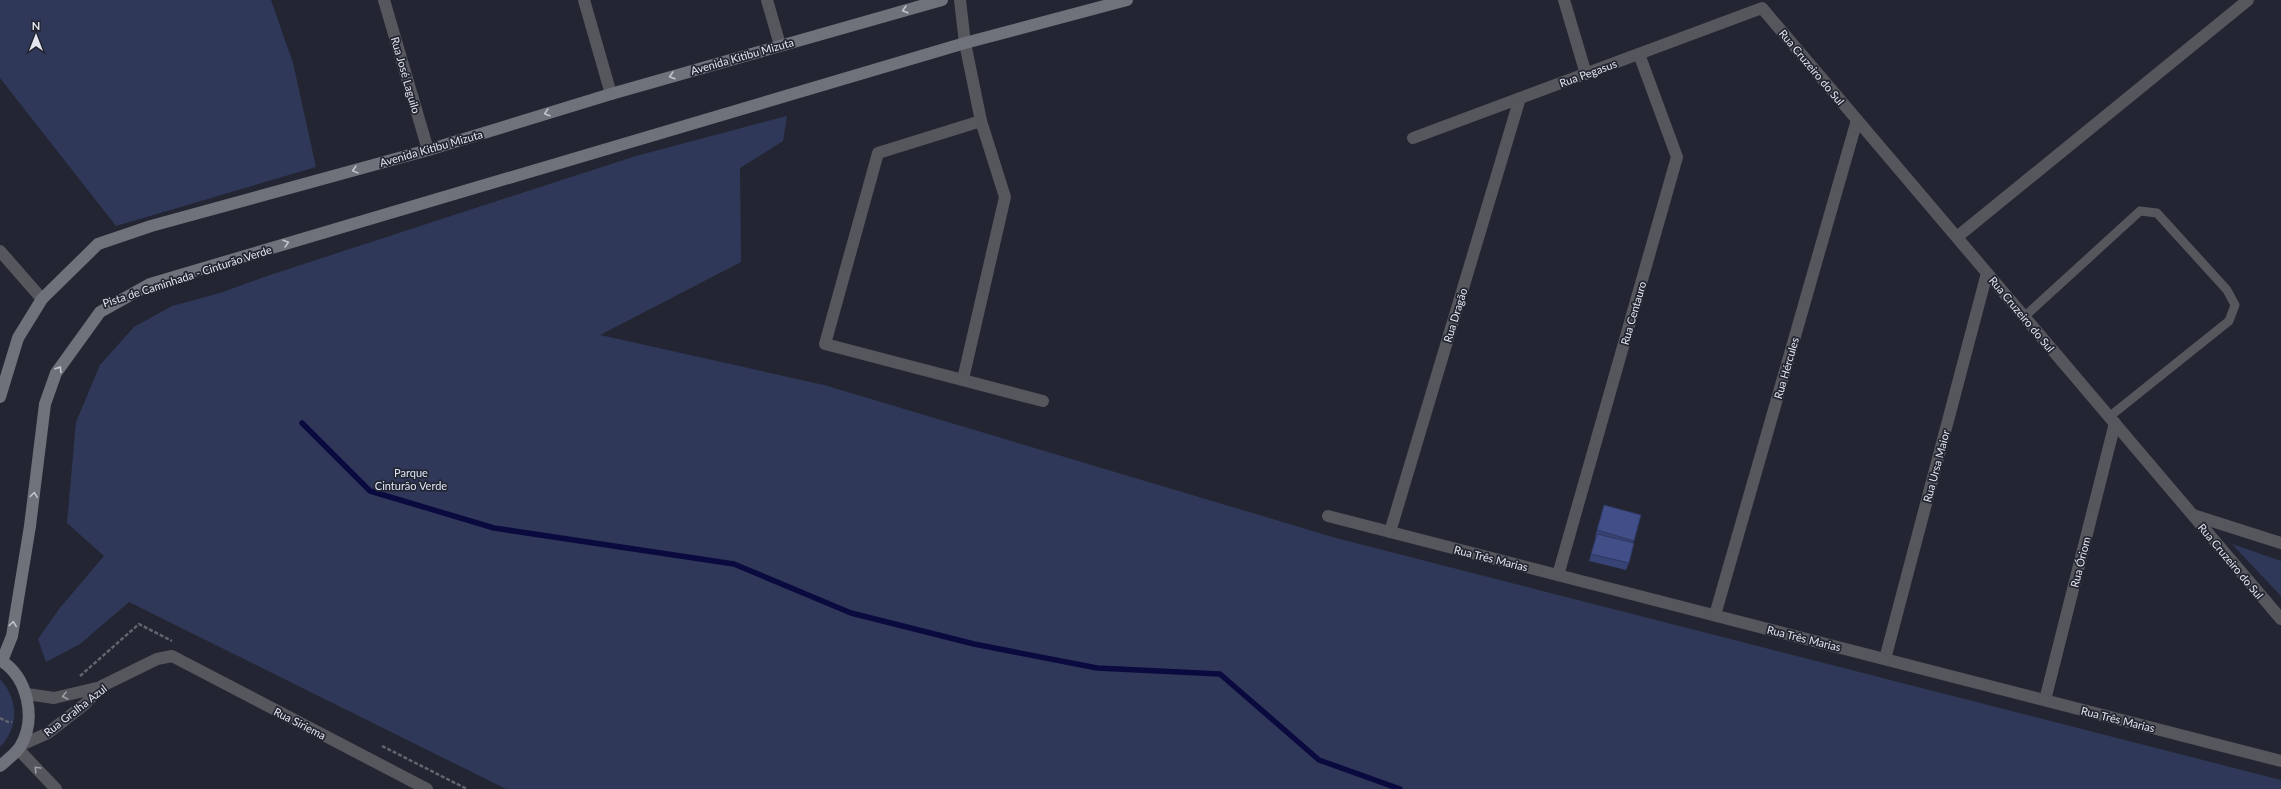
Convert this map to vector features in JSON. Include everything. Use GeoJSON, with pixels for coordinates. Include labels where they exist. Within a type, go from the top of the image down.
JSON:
{"type":"FeatureCollection","features":[{"type":"Feature","properties":{"kind":"street","name":"Rua José Laguilo"},"geometry":{"type":"LineString","coordinates":[[384,0],[428,150]]}},
{"type":"Feature","properties":{"kind":"street"},"geometry":{"type":"LineString","coordinates":[[584,0],[611,94]]}},
{"type":"Feature","properties":{"kind":"street"},"geometry":{"type":"LineString","coordinates":[[766,0],[780,45]]}},
{"type":"Feature","properties":{"kind":"street","name":"Avenida Kitibu Mizuta"},"geometry":{"type":"LineString","coordinates":[[0,397],[18,338],[42,299],[98,244],[151,226],[428,150],[611,94],[942,0]]}},
{"type":"Feature","properties":{"kind":"street"},"geometry":{"type":"LineString","coordinates":[[960,0],[965,43],[981,121],[1005,197],[963,379]]}},
{"type":"Feature","properties":{"kind":"street"},"geometry":{"type":"LineString","coordinates":[[0,766],[20,747],[29,721],[27,694],[17,676],[1,660],[12,636],[30,526],[45,404],[56,373],[100,312],[150,284],[965,43],[1127,0]]}},
{"type":"Feature","properties":{"kind":"street"},"geometry":{"type":"LineString","coordinates":[[1564,0],[1586,74]]}},
{"type":"Feature","properties":{"kind":"street"},"geometry":{"type":"LineString","coordinates":[[1957,237],[2248,0]]}},
{"type":"Feature","properties":{"kind":"street","name":"Rua Pegasus"},"geometry":{"type":"LineString","coordinates":[[1413,138],[1762,8]]}},
{"type":"Feature","properties":{"kind":"street","name":"Rua Cruzeiro do Sul"},"geometry":{"type":"LineString","coordinates":[[1762,8],[2281,619]]}},
{"type":"Feature","properties":{"kind":"street","name":"Rua Centauro"},"geometry":{"type":"LineString","coordinates":[[1558,575],[1677,157],[1639,54]]}},
{"type":"Feature","properties":{"kind":"street","name":"Rua Dragão"},"geometry":{"type":"LineString","coordinates":[[1390,532],[1520,98]]}},
{"type":"Feature","properties":{"kind":"street","name":"Rua Hércules"},"geometry":{"type":"LineString","coordinates":[[1715,616],[1857,120]]}},
{"type":"Feature","properties":{"kind":"street"},"geometry":{"type":"LineString","coordinates":[[981,121],[878,153],[824,344],[1043,401]]}},
{"type":"Feature","properties":{"kind":"street"},"geometry":{"type":"LineString","coordinates":[[0,251],[42,299]]}},
{"type":"Feature","properties":{"kind":"street","name":"Rua Ursa Maior"},"geometry":{"type":"LineString","coordinates":[[1885,659],[1987,273]]}},
{"type":"Feature","properties":{"kind":"street","name":"Rua Óriom"},"geometry":{"type":"LineString","coordinates":[[2044,700],[2112,420]]}},
{"type":"Feature","properties":{"kind":"street"},"geometry":{"type":"LineString","coordinates":[[2193,515],[2281,543]]}},
{"type":"Feature","properties":{"kind":"street","name":"Rua Três Marias"},"geometry":{"type":"LineString","coordinates":[[1328,516],[2281,761]]}},
{"type":"Feature","properties":{"kind":"street","name":"Rua Gralha Azul"},"geometry":{"type":"LineString","coordinates":[[20,747],[48,733],[85,704],[102,686],[157,659],[172,656]]}},
{"type":"Feature","properties":{"kind":"street","name":"Rua Siriema"},"geometry":{"type":"LineString","coordinates":[[172,656],[427,789]]}},
{"type":"Feature","properties":{"kind":"street"},"geometry":{"type":"LineString","coordinates":[[27,694],[54,698],[102,686]]}},
{"type":"Feature","properties":{"kind":"street"},"geometry":{"type":"LineString","coordinates":[[20,747],[56,789]]}},
{"type":"Feature","properties":{"kind":"lane"},"geometry":{"type":"LineString","coordinates":[[2024,317],[2140,211],[2157,213],[2226,290],[2235,305],[2228,321],[2112,420]]}},
{"type":"Feature","properties":{"kind":"green space"},"geometry":{"type":"Polygon","coordinates":[[[0,0],[271,0],[293,63],[316,167],[116,226],[0,78],[0,0]]]}},
{"type":"Feature","properties":{"kind":"green space","name":"Parque Cinturão Verde"},"geometry":{"type":"Polygon","coordinates":[[[787,116],[783,141],[740,168],[741,262],[600,335],[824,385],[1336,538],[2281,780],[2281,789],[506,789],[129,602],[80,644],[46,662],[38,639],[59,609],[104,556],[67,523],[76,422],[100,365],[134,327],[172,306],[220,293],[270,275],[636,156],[787,116]]]}},
{"type":"Feature","properties":{"kind":"green space"},"geometry":{"type":"Polygon","coordinates":[[[2232,544],[2281,561],[2281,596],[2232,544]]]}},
{"type":"Feature","properties":{"kind":"green space"},"geometry":{"type":"Polygon","coordinates":[[[0,679],[11,696],[14,713],[11,731],[0,747],[0,679]]]}},
{"type":"Feature","properties":{"kind":"building"},"geometry":{"type":"Polygon","coordinates":[[[1604,505],[1641,515],[1634,541],[1597,530],[1604,505]]]}},
{"type":"Feature","properties":{"kind":"building"},"geometry":{"type":"Polygon","coordinates":[[[1597,534],[1634,543],[1629,563],[1591,554],[1597,534]]]}},
{"type":"Feature","properties":{"kind":"waterway"},"geometry":{"type":"LineString","coordinates":[[302,423],[370,491],[494,528],[734,564],[851,613],[974,644],[1097,668],[1220,674],[1319,760],[1400,789]]}}]}
